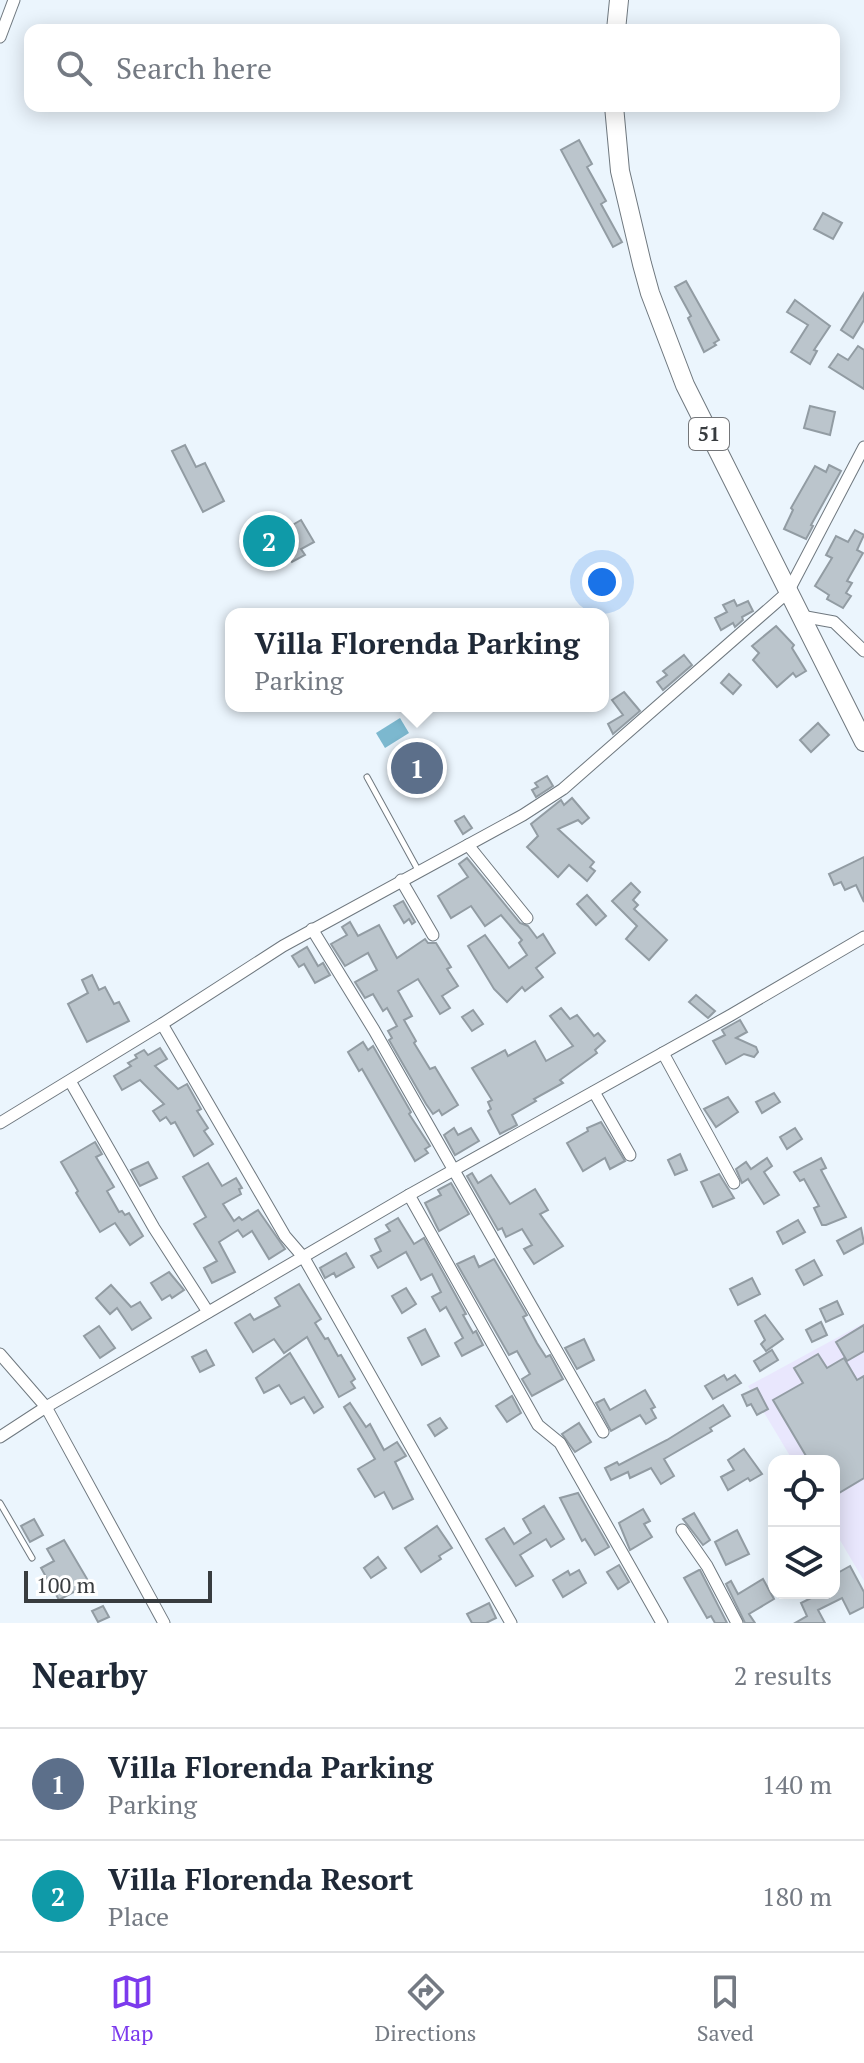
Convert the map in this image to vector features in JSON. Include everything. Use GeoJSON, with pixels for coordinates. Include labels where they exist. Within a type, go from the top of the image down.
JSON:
{"type":"FeatureCollection","features":[{"type":"Feature","properties":{"kind":"highway"},"geometry":{"type":"LineString","coordinates":[[617,24],[619,0]]}},
{"type":"Feature","properties":{"kind":"highway","name":"51"},"geometry":{"type":"LineString","coordinates":[[615,112],[620,171],[650,293],[685,385],[864,742]]}},
{"type":"Feature","properties":{"kind":"street"},"geometry":{"type":"LineString","coordinates":[[0,37],[14,0]]}},
{"type":"Feature","properties":{"kind":"street"},"geometry":{"type":"LineString","coordinates":[[0,1123],[283,946],[563,789],[788,592],[864,447]]}},
{"type":"Feature","properties":{"kind":"street"},"geometry":{"type":"LineString","coordinates":[[801,616],[834,622],[864,651]]}},
{"type":"Feature","properties":{"kind":"street"},"geometry":{"type":"LineString","coordinates":[[468,845],[527,918]]}},
{"type":"Feature","properties":{"kind":"street"},"geometry":{"type":"LineString","coordinates":[[401,880],[433,935]]}},
{"type":"Feature","properties":{"kind":"street"},"geometry":{"type":"LineString","coordinates":[[312,929],[374,1030],[603,1432]]}},
{"type":"Feature","properties":{"kind":"street"},"geometry":{"type":"LineString","coordinates":[[0,1437],[409,1195],[864,937]]}},
{"type":"Feature","properties":{"kind":"street"},"geometry":{"type":"LineString","coordinates":[[162,1024],[285,1236],[304,1258],[511,1623]]}},
{"type":"Feature","properties":{"kind":"street"},"geometry":{"type":"LineString","coordinates":[[663,1053],[734,1183]]}},
{"type":"Feature","properties":{"kind":"street"},"geometry":{"type":"LineString","coordinates":[[70,1081],[154,1228],[208,1312]]}},
{"type":"Feature","properties":{"kind":"street"},"geometry":{"type":"LineString","coordinates":[[594,1092],[630,1155]]}},
{"type":"Feature","properties":{"kind":"street"},"geometry":{"type":"LineString","coordinates":[[409,1195],[538,1425],[560,1443],[662,1623]]}},
{"type":"Feature","properties":{"kind":"street"},"geometry":{"type":"LineString","coordinates":[[0,1354],[46,1407],[164,1623]]}},
{"type":"Feature","properties":{"kind":"street"},"geometry":{"type":"LineString","coordinates":[[682,1530],[712,1575],[737,1623]]}},
{"type":"Feature","properties":{"kind":"lane"},"geometry":{"type":"LineString","coordinates":[[367,777],[419,871]]}},
{"type":"Feature","properties":{"kind":"lane"},"geometry":{"type":"LineString","coordinates":[[0,1503],[32,1558]]}},
{"type":"Feature","properties":{"kind":"shaded area"},"geometry":{"type":"Polygon","coordinates":[[[864,1323],[864,1581],[840,1540],[840,1455],[789,1455],[748,1386],[864,1323]]]}},
{"type":"Feature","properties":{"kind":"water"},"geometry":{"type":"Polygon","coordinates":[[[400,718],[409,733],[385,748],[376,733],[400,718]]]}},
{"type":"Feature","properties":{"kind":"building"},"geometry":{"type":"Polygon","coordinates":[[[579,140],[592,164],[587,167],[606,201],[601,204],[622,242],[613,247],[561,150],[579,140]]]}},
{"type":"Feature","properties":{"kind":"building"},"geometry":{"type":"Polygon","coordinates":[[[823,213],[842,223],[833,239],[814,229],[823,213]]]}},
{"type":"Feature","properties":{"kind":"building"},"geometry":{"type":"Polygon","coordinates":[[[686,281],[719,340],[704,352],[688,318],[691,316],[675,287],[686,281]]]}},
{"type":"Feature","properties":{"kind":"building"},"geometry":{"type":"Polygon","coordinates":[[[864,293],[864,320],[853,338],[841,330],[864,293]]]}},
{"type":"Feature","properties":{"kind":"building"},"geometry":{"type":"Polygon","coordinates":[[[795,300],[830,326],[814,350],[817,351],[810,364],[791,352],[808,325],[787,312],[795,300]]]}},
{"type":"Feature","properties":{"kind":"building"},"geometry":{"type":"Polygon","coordinates":[[[858,346],[864,350],[864,389],[829,367],[838,354],[848,360],[858,346]]]}},
{"type":"Feature","properties":{"kind":"building"},"geometry":{"type":"Polygon","coordinates":[[[810,406],[835,412],[830,435],[804,428],[810,406]]]}},
{"type":"Feature","properties":{"kind":"building"},"geometry":{"type":"Polygon","coordinates":[[[185,445],[196,467],[205,463],[224,501],[203,512],[172,451],[185,445]]]}},
{"type":"Feature","properties":{"kind":"building"},"geometry":{"type":"Polygon","coordinates":[[[829,465],[841,471],[806,539],[784,529],[793,510],[791,508],[815,466],[826,472],[829,465]]]}},
{"type":"Feature","properties":{"kind":"building"},"geometry":{"type":"Polygon","coordinates":[[[301,520],[314,542],[301,549],[305,555],[292,562],[288,555],[284,558],[272,537],[301,520]]]}},
{"type":"Feature","properties":{"kind":"building"},"geometry":{"type":"Polygon","coordinates":[[[855,530],[864,535],[857,550],[863,553],[847,581],[852,583],[846,593],[851,596],[843,608],[827,599],[829,595],[815,586],[832,558],[826,555],[836,536],[848,542],[855,530]]]}},
{"type":"Feature","properties":{"kind":"building"},"geometry":{"type":"Polygon","coordinates":[[[734,600],[737,606],[748,601],[753,611],[742,617],[743,620],[735,627],[733,623],[721,630],[715,618],[727,612],[723,605],[734,600]]]}},
{"type":"Feature","properties":{"kind":"building"},"geometry":{"type":"Polygon","coordinates":[[[776,626],[794,645],[792,648],[806,671],[796,677],[793,673],[777,687],[753,660],[759,653],[752,646],[776,626]]]}},
{"type":"Feature","properties":{"kind":"building"},"geometry":{"type":"Polygon","coordinates":[[[684,655],[692,665],[663,690],[657,682],[667,675],[663,671],[684,655]]]}},
{"type":"Feature","properties":{"kind":"building"},"geometry":{"type":"Polygon","coordinates":[[[729,674],[741,685],[733,694],[721,683],[729,674]]]}},
{"type":"Feature","properties":{"kind":"building"},"geometry":{"type":"Polygon","coordinates":[[[624,692],[640,711],[613,734],[608,724],[623,715],[612,700],[624,692]]]}},
{"type":"Feature","properties":{"kind":"building"},"geometry":{"type":"Polygon","coordinates":[[[818,723],[829,735],[811,752],[800,740],[818,723]]]}},
{"type":"Feature","properties":{"kind":"building"},"geometry":{"type":"Polygon","coordinates":[[[547,776],[553,786],[536,797],[532,790],[538,787],[535,783],[547,776]]]}},
{"type":"Feature","properties":{"kind":"building"},"geometry":{"type":"Polygon","coordinates":[[[572,798],[589,818],[582,824],[578,820],[558,829],[594,862],[590,867],[595,871],[587,881],[569,865],[558,877],[527,847],[538,836],[531,824],[561,800],[564,805],[572,798]]]}},
{"type":"Feature","properties":{"kind":"building"},"geometry":{"type":"Polygon","coordinates":[[[464,816],[472,828],[463,834],[455,821],[464,816]]]}},
{"type":"Feature","properties":{"kind":"building"},"geometry":{"type":"Polygon","coordinates":[[[864,857],[864,902],[856,885],[845,890],[841,882],[834,885],[829,874],[864,857]]]}},
{"type":"Feature","properties":{"kind":"building"},"geometry":{"type":"Polygon","coordinates":[[[467,858],[520,923],[528,926],[537,938],[543,934],[555,953],[536,968],[543,977],[525,991],[522,987],[507,1002],[494,989],[468,946],[485,935],[509,968],[527,955],[519,943],[522,940],[501,915],[485,926],[471,906],[451,918],[438,896],[468,877],[459,864],[467,858]]]}},
{"type":"Feature","properties":{"kind":"building"},"geometry":{"type":"Polygon","coordinates":[[[631,883],[640,892],[633,900],[638,905],[634,909],[667,940],[649,960],[626,939],[637,926],[612,901],[631,883]]]}},
{"type":"Feature","properties":{"kind":"building"},"geometry":{"type":"Polygon","coordinates":[[[587,895],[606,916],[596,925],[577,904],[587,895]]]}},
{"type":"Feature","properties":{"kind":"building"},"geometry":{"type":"Polygon","coordinates":[[[403,901],[415,922],[412,924],[409,919],[404,923],[394,906],[403,901]]]}},
{"type":"Feature","properties":{"kind":"building"},"geometry":{"type":"Polygon","coordinates":[[[350,922],[358,936],[379,925],[397,958],[425,939],[428,943],[436,943],[451,967],[447,969],[458,986],[442,996],[450,1008],[440,1014],[418,979],[398,991],[412,1016],[404,1020],[416,1041],[414,1043],[430,1069],[435,1067],[458,1105],[442,1115],[439,1110],[433,1114],[389,1040],[392,1038],[388,1031],[397,1026],[387,1008],[383,1011],[373,994],[365,998],[355,982],[377,970],[368,953],[345,966],[331,944],[347,935],[342,927],[350,922]]]}},
{"type":"Feature","properties":{"kind":"building"},"geometry":{"type":"Polygon","coordinates":[[[307,947],[318,966],[323,963],[330,975],[315,983],[304,964],[299,967],[292,956],[307,947]]]}},
{"type":"Feature","properties":{"kind":"building"},"geometry":{"type":"Polygon","coordinates":[[[92,975],[99,990],[105,987],[114,1004],[119,1002],[129,1021],[87,1042],[68,1004],[88,993],[82,980],[92,975]]]}},
{"type":"Feature","properties":{"kind":"building"},"geometry":{"type":"Polygon","coordinates":[[[696,995],[715,1011],[708,1018],[689,1002],[696,995]]]}},
{"type":"Feature","properties":{"kind":"building"},"geometry":{"type":"Polygon","coordinates":[[[561,1008],[570,1019],[577,1015],[594,1036],[598,1033],[605,1041],[595,1050],[597,1053],[560,1080],[563,1083],[512,1115],[517,1125],[500,1134],[488,1111],[491,1109],[488,1102],[492,1100],[472,1068],[505,1050],[508,1056],[535,1041],[546,1061],[573,1046],[550,1016],[561,1008]]]}},
{"type":"Feature","properties":{"kind":"building"},"geometry":{"type":"Polygon","coordinates":[[[473,1010],[483,1024],[472,1031],[462,1017],[473,1010]]]}},
{"type":"Feature","properties":{"kind":"building"},"geometry":{"type":"Polygon","coordinates":[[[740,1020],[747,1032],[736,1038],[756,1047],[758,1052],[754,1057],[744,1054],[726,1064],[713,1041],[725,1035],[722,1030],[740,1020]]]}},
{"type":"Feature","properties":{"kind":"building"},"geometry":{"type":"Polygon","coordinates":[[[363,1042],[368,1050],[373,1046],[430,1146],[425,1149],[428,1153],[415,1161],[362,1069],[359,1071],[348,1052],[363,1042]]]}},
{"type":"Feature","properties":{"kind":"building"},"geometry":{"type":"Polygon","coordinates":[[[160,1048],[167,1059],[155,1066],[178,1089],[187,1084],[201,1109],[197,1111],[208,1128],[204,1131],[213,1144],[194,1156],[175,1122],[171,1124],[166,1117],[160,1121],[153,1111],[164,1104],[140,1080],[122,1090],[114,1076],[131,1066],[128,1063],[137,1058],[135,1055],[144,1050],[148,1055],[160,1048]]]}},
{"type":"Feature","properties":{"kind":"building"},"geometry":{"type":"Polygon","coordinates":[[[774,1093],[780,1102],[762,1113],[756,1102],[774,1093]]]}},
{"type":"Feature","properties":{"kind":"building"},"geometry":{"type":"Polygon","coordinates":[[[728,1097],[738,1112],[716,1127],[704,1109],[728,1097]]]}},
{"type":"Feature","properties":{"kind":"building"},"geometry":{"type":"Polygon","coordinates":[[[601,1122],[625,1161],[610,1169],[605,1158],[583,1171],[567,1143],[601,1122]]]}},
{"type":"Feature","properties":{"kind":"building"},"geometry":{"type":"Polygon","coordinates":[[[454,1128],[458,1135],[471,1128],[479,1141],[455,1155],[444,1135],[454,1128]]]}},
{"type":"Feature","properties":{"kind":"building"},"geometry":{"type":"Polygon","coordinates":[[[795,1128],[802,1139],[787,1149],[780,1137],[795,1128]]]}},
{"type":"Feature","properties":{"kind":"building"},"geometry":{"type":"Polygon","coordinates":[[[95,1142],[102,1154],[96,1157],[114,1187],[107,1191],[119,1212],[129,1213],[143,1236],[130,1245],[115,1223],[100,1232],[61,1162],[95,1142]]]}},
{"type":"Feature","properties":{"kind":"building"},"geometry":{"type":"Polygon","coordinates":[[[680,1154],[687,1170],[675,1175],[668,1160],[680,1154]]]}},
{"type":"Feature","properties":{"kind":"building"},"geometry":{"type":"Polygon","coordinates":[[[767,1158],[772,1166],[764,1172],[779,1195],[764,1204],[748,1179],[742,1183],[736,1169],[746,1162],[751,1169],[767,1158]]]}},
{"type":"Feature","properties":{"kind":"building"},"geometry":{"type":"Polygon","coordinates":[[[821,1158],[826,1168],[821,1170],[846,1217],[826,1225],[822,1225],[814,1208],[819,1206],[804,1179],[800,1181],[794,1172],[821,1158]]]}},
{"type":"Feature","properties":{"kind":"building"},"geometry":{"type":"Polygon","coordinates":[[[148,1162],[157,1178],[140,1186],[131,1170],[148,1162]]]}},
{"type":"Feature","properties":{"kind":"building"},"geometry":{"type":"Polygon","coordinates":[[[208,1163],[222,1186],[236,1178],[242,1188],[239,1189],[241,1194],[223,1204],[234,1221],[239,1217],[242,1220],[258,1210],[285,1249],[269,1259],[252,1231],[243,1237],[238,1230],[219,1242],[235,1272],[212,1283],[204,1268],[217,1261],[194,1224],[206,1217],[183,1177],[208,1163]]]}},
{"type":"Feature","properties":{"kind":"building"},"geometry":{"type":"Polygon","coordinates":[[[472,1173],[478,1183],[491,1175],[510,1204],[535,1189],[548,1210],[540,1214],[563,1246],[534,1264],[524,1249],[532,1245],[522,1229],[506,1237],[502,1228],[498,1230],[467,1176],[472,1173]]]}},
{"type":"Feature","properties":{"kind":"building"},"geometry":{"type":"Polygon","coordinates":[[[719,1174],[734,1198],[713,1207],[701,1182],[719,1174]]]}},
{"type":"Feature","properties":{"kind":"building"},"geometry":{"type":"Polygon","coordinates":[[[451,1183],[469,1214],[439,1231],[425,1203],[441,1195],[438,1190],[451,1183]]]}},
{"type":"Feature","properties":{"kind":"building"},"geometry":{"type":"Polygon","coordinates":[[[398,1218],[414,1244],[424,1238],[466,1314],[463,1315],[483,1345],[462,1356],[455,1343],[463,1338],[446,1307],[440,1311],[432,1297],[441,1292],[432,1274],[421,1280],[406,1252],[378,1268],[371,1256],[381,1251],[375,1239],[390,1231],[386,1225],[398,1218]]]}},
{"type":"Feature","properties":{"kind":"building"},"geometry":{"type":"Polygon","coordinates":[[[798,1220],[805,1232],[783,1244],[777,1232],[798,1220]]]}},
{"type":"Feature","properties":{"kind":"building"},"geometry":{"type":"Polygon","coordinates":[[[861,1228],[864,1243],[844,1254],[837,1241],[861,1228]]]}},
{"type":"Feature","properties":{"kind":"building"},"geometry":{"type":"Polygon","coordinates":[[[346,1253],[354,1267],[336,1277],[334,1273],[325,1278],[320,1268],[346,1253]]]}},
{"type":"Feature","properties":{"kind":"building"},"geometry":{"type":"Polygon","coordinates":[[[474,1256],[479,1267],[494,1259],[527,1315],[523,1317],[537,1343],[546,1357],[550,1355],[563,1379],[532,1396],[522,1379],[530,1374],[517,1351],[509,1355],[457,1264],[474,1256]]]}},
{"type":"Feature","properties":{"kind":"building"},"geometry":{"type":"Polygon","coordinates":[[[814,1260],[822,1275],[804,1285],[796,1270],[814,1260]]]}},
{"type":"Feature","properties":{"kind":"building"},"geometry":{"type":"Polygon","coordinates":[[[169,1272],[184,1290],[162,1300],[151,1283],[169,1272]]]}},
{"type":"Feature","properties":{"kind":"building"},"geometry":{"type":"Polygon","coordinates":[[[752,1278],[760,1294],[738,1305],[730,1289],[752,1278]]]}},
{"type":"Feature","properties":{"kind":"building"},"geometry":{"type":"Polygon","coordinates":[[[299,1284],[321,1319],[315,1323],[338,1356],[341,1355],[355,1379],[351,1382],[355,1388],[339,1397],[307,1337],[284,1353],[274,1339],[253,1352],[235,1323],[250,1314],[254,1320],[280,1306],[275,1298],[299,1284]]]}},
{"type":"Feature","properties":{"kind":"building"},"geometry":{"type":"Polygon","coordinates":[[[111,1285],[131,1307],[140,1302],[151,1318],[132,1330],[117,1308],[110,1314],[96,1298],[111,1285]]]}},
{"type":"Feature","properties":{"kind":"building"},"geometry":{"type":"Polygon","coordinates":[[[406,1288],[416,1304],[402,1313],[392,1296],[406,1288]]]}},
{"type":"Feature","properties":{"kind":"building"},"geometry":{"type":"Polygon","coordinates":[[[837,1301],[843,1314],[826,1322],[820,1309],[837,1301]]]}},
{"type":"Feature","properties":{"kind":"building"},"geometry":{"type":"Polygon","coordinates":[[[765,1315],[783,1339],[766,1351],[761,1344],[765,1340],[755,1321],[765,1315]]]}},
{"type":"Feature","properties":{"kind":"building"},"geometry":{"type":"Polygon","coordinates":[[[821,1322],[827,1335],[812,1342],[806,1330],[821,1322]]]}},
{"type":"Feature","properties":{"kind":"building"},"geometry":{"type":"Polygon","coordinates":[[[864,1325],[864,1351],[847,1361],[836,1342],[864,1325]]]}},
{"type":"Feature","properties":{"kind":"building"},"geometry":{"type":"Polygon","coordinates":[[[99,1326],[115,1348],[100,1358],[84,1336],[99,1326]]]}},
{"type":"Feature","properties":{"kind":"building"},"geometry":{"type":"Polygon","coordinates":[[[425,1329],[439,1356],[422,1365],[408,1338],[425,1329]]]}},
{"type":"Feature","properties":{"kind":"building"},"geometry":{"type":"Polygon","coordinates":[[[584,1339],[594,1360],[577,1369],[565,1348],[584,1339]]]}},
{"type":"Feature","properties":{"kind":"building"},"geometry":{"type":"Polygon","coordinates":[[[206,1350],[214,1365],[200,1372],[192,1357],[206,1350]]]}},
{"type":"Feature","properties":{"kind":"building"},"geometry":{"type":"Polygon","coordinates":[[[772,1350],[778,1360],[760,1371],[754,1361],[772,1350]]]}},
{"type":"Feature","properties":{"kind":"building"},"geometry":{"type":"Polygon","coordinates":[[[290,1353],[323,1407],[314,1413],[304,1397],[291,1404],[279,1385],[264,1393],[256,1378],[290,1353]]]}},
{"type":"Feature","properties":{"kind":"building"},"geometry":{"type":"Polygon","coordinates":[[[818,1354],[827,1368],[844,1358],[857,1380],[864,1376],[864,1478],[840,1492],[840,1455],[805,1455],[773,1400],[803,1383],[794,1368],[818,1354]]]}},
{"type":"Feature","properties":{"kind":"building"},"geometry":{"type":"Polygon","coordinates":[[[724,1375],[727,1380],[735,1375],[741,1383],[713,1399],[705,1386],[724,1375]]]}},
{"type":"Feature","properties":{"kind":"building"},"geometry":{"type":"Polygon","coordinates":[[[757,1388],[768,1409],[757,1415],[751,1404],[747,1406],[742,1395],[757,1388]]]}},
{"type":"Feature","properties":{"kind":"building"},"geometry":{"type":"Polygon","coordinates":[[[645,1390],[655,1407],[651,1409],[656,1418],[646,1424],[640,1415],[611,1431],[596,1403],[604,1399],[610,1410],[645,1390]]]}},
{"type":"Feature","properties":{"kind":"building"},"geometry":{"type":"Polygon","coordinates":[[[512,1396],[521,1413],[507,1422],[496,1406],[512,1396]]]}},
{"type":"Feature","properties":{"kind":"building"},"geometry":{"type":"Polygon","coordinates":[[[350,1403],[366,1427],[370,1424],[384,1450],[397,1442],[406,1456],[395,1462],[413,1499],[393,1509],[384,1492],[375,1497],[358,1469],[375,1459],[344,1407],[350,1403]]]}},
{"type":"Feature","properties":{"kind":"building"},"geometry":{"type":"Polygon","coordinates":[[[723,1405],[730,1416],[710,1428],[712,1431],[664,1459],[674,1476],[661,1484],[651,1468],[630,1478],[628,1472],[611,1480],[605,1468],[617,1462],[619,1465],[667,1440],[723,1405]]]}},
{"type":"Feature","properties":{"kind":"building"},"geometry":{"type":"Polygon","coordinates":[[[440,1418],[447,1428],[435,1436],[428,1425],[440,1418]]]}},
{"type":"Feature","properties":{"kind":"building"},"geometry":{"type":"Polygon","coordinates":[[[579,1423],[591,1442],[575,1452],[562,1434],[579,1423]]]}},
{"type":"Feature","properties":{"kind":"building"},"geometry":{"type":"Polygon","coordinates":[[[744,1449],[762,1474],[728,1490],[721,1477],[734,1470],[728,1460],[744,1449]]]}},
{"type":"Feature","properties":{"kind":"building"},"geometry":{"type":"Polygon","coordinates":[[[578,1493],[609,1547],[595,1555],[585,1539],[582,1541],[560,1498],[578,1493]]]}},
{"type":"Feature","properties":{"kind":"building"},"geometry":{"type":"Polygon","coordinates":[[[544,1506],[564,1539],[551,1547],[546,1539],[520,1555],[533,1576],[516,1586],[486,1539],[504,1528],[514,1544],[531,1533],[523,1519],[544,1506]]]}},
{"type":"Feature","properties":{"kind":"building"},"geometry":{"type":"Polygon","coordinates":[[[643,1509],[650,1521],[644,1524],[652,1537],[630,1550],[619,1523],[643,1509]]]}},
{"type":"Feature","properties":{"kind":"building"},"geometry":{"type":"Polygon","coordinates":[[[694,1513],[710,1540],[703,1545],[683,1519],[694,1513]]]}},
{"type":"Feature","properties":{"kind":"building"},"geometry":{"type":"Polygon","coordinates":[[[34,1519],[43,1535],[30,1542],[21,1526],[34,1519]]]}},
{"type":"Feature","properties":{"kind":"building"},"geometry":{"type":"Polygon","coordinates":[[[437,1526],[452,1548],[421,1572],[405,1548],[437,1526]]]}},
{"type":"Feature","properties":{"kind":"building"},"geometry":{"type":"Polygon","coordinates":[[[737,1530],[749,1554],[726,1565],[715,1542],[737,1530]]]}},
{"type":"Feature","properties":{"kind":"building"},"geometry":{"type":"Polygon","coordinates":[[[64,1540],[93,1589],[82,1595],[79,1589],[59,1600],[41,1568],[54,1561],[47,1549],[64,1540]]]}},
{"type":"Feature","properties":{"kind":"building"},"geometry":{"type":"Polygon","coordinates":[[[378,1557],[386,1568],[371,1578],[364,1568],[378,1557]]]}},
{"type":"Feature","properties":{"kind":"building"},"geometry":{"type":"Polygon","coordinates":[[[619,1565],[629,1582],[618,1589],[607,1572],[619,1565]]]}},
{"type":"Feature","properties":{"kind":"building"},"geometry":{"type":"Polygon","coordinates":[[[850,1566],[864,1592],[864,1607],[850,1614],[840,1599],[840,1572],[850,1566]]]}},
{"type":"Feature","properties":{"kind":"building"},"geometry":{"type":"Polygon","coordinates":[[[579,1570],[586,1583],[563,1597],[553,1580],[568,1571],[570,1575],[579,1570]]]}},
{"type":"Feature","properties":{"kind":"building"},"geometry":{"type":"Polygon","coordinates":[[[700,1570],[727,1623],[715,1623],[711,1616],[707,1618],[684,1578],[700,1570]]]}},
{"type":"Feature","properties":{"kind":"building"},"geometry":{"type":"Polygon","coordinates":[[[763,1579],[768,1588],[768,1599],[774,1599],[749,1614],[755,1623],[745,1623],[726,1584],[731,1581],[738,1594],[763,1579]]]}},
{"type":"Feature","properties":{"kind":"building"},"geometry":{"type":"Polygon","coordinates":[[[809,1599],[840,1599],[818,1610],[825,1623],[795,1623],[807,1616],[801,1603],[809,1599]]]}},
{"type":"Feature","properties":{"kind":"building"},"geometry":{"type":"Polygon","coordinates":[[[489,1603],[496,1618],[486,1623],[472,1623],[467,1614],[489,1603]]]}},
{"type":"Feature","properties":{"kind":"building"},"geometry":{"type":"Polygon","coordinates":[[[103,1606],[109,1617],[98,1622],[92,1611],[103,1606]]]}},
{"type":"Feature","properties":{"kind":"place","name":"Villa Florenda Resort"},"geometry":{"type":"Point","coordinates":[269,541]}},
{"type":"Feature","properties":{"kind":"place","name":"Villa Florenda Parking"},"geometry":{"type":"Point","coordinates":[417,768]}}]}
